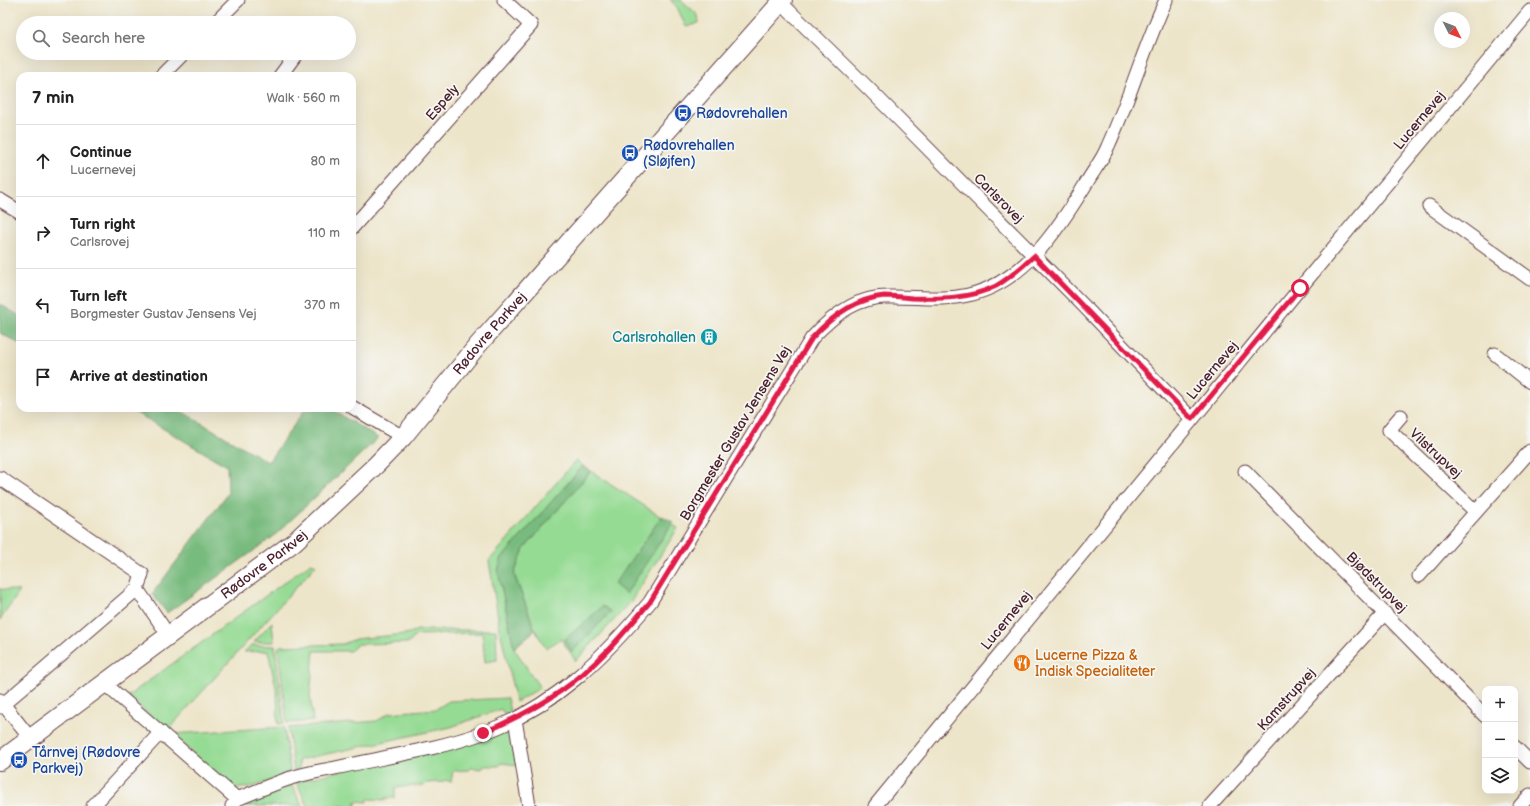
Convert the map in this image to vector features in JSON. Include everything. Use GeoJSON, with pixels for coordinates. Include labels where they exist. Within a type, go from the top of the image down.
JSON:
{"type":"FeatureCollection","features":[{"type":"Feature","properties":{"kind":"street"},"geometry":{"type":"LineString","coordinates":[[222,16],[238,0]]}},
{"type":"Feature","properties":{"kind":"street","name":"Espely"},"geometry":{"type":"LineString","coordinates":[[356,223],[531,25],[504,0]]}},
{"type":"Feature","properties":{"kind":"street","name":"Borgmester Gustav Jensens Vej"},"geometry":{"type":"LineString","coordinates":[[105,684],[161,732],[235,802],[292,778],[445,744],[483,733],[515,719],[562,691],[594,665],[650,602],[812,338],[824,324],[860,302],[885,296],[939,299],[968,295],[981,291],[995,286],[1013,274],[1034,256],[1068,212],[1108,147],[1166,0]]}},
{"type":"Feature","properties":{"kind":"street","name":"Carlsrovej"},"geometry":{"type":"LineString","coordinates":[[782,1],[1034,256],[1192,419]]}},
{"type":"Feature","properties":{"kind":"street","name":"Rødovre Parkvej"},"geometry":{"type":"LineString","coordinates":[[0,761],[294,542],[402,437],[478,345],[782,1]]}},
{"type":"Feature","properties":{"kind":"street","name":"Lucernevej"},"geometry":{"type":"LineString","coordinates":[[875,806],[1192,419],[1530,11]]}},
{"type":"Feature","properties":{"kind":"street"},"geometry":{"type":"LineString","coordinates":[[165,72],[177,60]]}},
{"type":"Feature","properties":{"kind":"street"},"geometry":{"type":"LineString","coordinates":[[283,72],[292,60]]}},
{"type":"Feature","properties":{"kind":"street"},"geometry":{"type":"LineString","coordinates":[[0,200],[16,210]]}},
{"type":"Feature","properties":{"kind":"street"},"geometry":{"type":"LineString","coordinates":[[1429,206],[1530,279]]}},
{"type":"Feature","properties":{"kind":"street"},"geometry":{"type":"LineString","coordinates":[[1494,354],[1530,382]]}},
{"type":"Feature","properties":{"kind":"street"},"geometry":{"type":"LineString","coordinates":[[356,409],[402,437]]}},
{"type":"Feature","properties":{"kind":"street","name":"Vilstrupvej"},"geometry":{"type":"LineString","coordinates":[[1401,416],[1388,430],[1476,512]]}},
{"type":"Feature","properties":{"kind":"street"},"geometry":{"type":"LineString","coordinates":[[1419,576],[1530,451]]}},
{"type":"Feature","properties":{"kind":"street","name":"Bjødstrupvej"},"geometry":{"type":"LineString","coordinates":[[1245,471],[1482,713]]}},
{"type":"Feature","properties":{"kind":"street"},"geometry":{"type":"LineString","coordinates":[[0,478],[142,574],[137,589],[1,704],[30,738]]}},
{"type":"Feature","properties":{"kind":"street"},"geometry":{"type":"LineString","coordinates":[[137,589],[169,636]]}},
{"type":"Feature","properties":{"kind":"street","name":"Kamstrupvej"},"geometry":{"type":"LineString","coordinates":[[1210,806],[1385,613]]}},
{"type":"Feature","properties":{"kind":"street"},"geometry":{"type":"LineString","coordinates":[[515,719],[529,806]]}},
{"type":"Feature","properties":{"kind":"street"},"geometry":{"type":"LineString","coordinates":[[93,806],[161,732]]}},
{"type":"Feature","properties":{"kind":"street"},"geometry":{"type":"LineString","coordinates":[[1518,750],[1530,762]]}},
{"type":"Feature","properties":{"kind":"street"},"geometry":{"type":"LineString","coordinates":[[1520,806],[1530,795]]}},
{"type":"Feature","properties":{"kind":"green space"},"geometry":{"type":"Polygon","coordinates":[[[670,0],[681,0],[698,15],[699,23],[686,27],[677,7],[670,0]]]}},
{"type":"Feature","properties":{"kind":"green space"},"geometry":{"type":"Polygon","coordinates":[[[0,304],[16,314],[16,342],[0,333],[0,304]]]}},
{"type":"Feature","properties":{"kind":"green space"},"geometry":{"type":"Polygon","coordinates":[[[135,412],[183,412],[268,462],[303,412],[336,412],[378,438],[273,537],[167,613],[152,594],[228,493],[227,466],[135,412]]]}},
{"type":"Feature","properties":{"kind":"green space"},"geometry":{"type":"Polygon","coordinates":[[[576,460],[583,466],[501,559],[498,571],[514,648],[540,688],[516,702],[500,630],[489,561],[576,460]]]}},
{"type":"Feature","properties":{"kind":"green space"},"geometry":{"type":"Polygon","coordinates":[[[583,466],[591,471],[524,549],[514,574],[535,630],[514,648],[498,571],[501,559],[583,466]]]}},
{"type":"Feature","properties":{"kind":"green space"},"geometry":{"type":"Polygon","coordinates":[[[591,471],[678,528],[630,603],[576,661],[561,639],[546,648],[535,630],[514,574],[524,549],[591,471]]]}},
{"type":"Feature","properties":{"kind":"green space"},"geometry":{"type":"Polygon","coordinates":[[[662,516],[673,522],[626,594],[614,584],[662,516]]]}},
{"type":"Feature","properties":{"kind":"green space"},"geometry":{"type":"Polygon","coordinates":[[[311,563],[316,565],[167,731],[128,696],[311,563]]]}},
{"type":"Feature","properties":{"kind":"green space"},"geometry":{"type":"Polygon","coordinates":[[[0,589],[20,591],[0,620],[0,589]]]}},
{"type":"Feature","properties":{"kind":"green space"},"geometry":{"type":"Polygon","coordinates":[[[603,606],[611,612],[572,652],[564,640],[603,606]]]}},
{"type":"Feature","properties":{"kind":"green space"},"geometry":{"type":"Polygon","coordinates":[[[272,622],[274,642],[254,642],[272,622]]]}},
{"type":"Feature","properties":{"kind":"green space"},"geometry":{"type":"Polygon","coordinates":[[[418,630],[496,630],[497,660],[485,662],[482,633],[416,635],[409,643],[358,644],[350,651],[314,651],[310,696],[313,721],[287,723],[278,648],[280,646],[343,644],[355,639],[406,634],[418,630]]]}},
{"type":"Feature","properties":{"kind":"green space"},"geometry":{"type":"Polygon","coordinates":[[[251,645],[275,646],[284,723],[278,724],[277,692],[268,651],[244,652],[251,645]]]}},
{"type":"Feature","properties":{"kind":"green space"},"geometry":{"type":"Polygon","coordinates":[[[507,698],[511,715],[506,717],[501,709],[451,727],[299,760],[299,771],[294,771],[288,728],[377,721],[389,713],[436,709],[449,701],[507,698]]]}},
{"type":"Feature","properties":{"kind":"green space"},"geometry":{"type":"Polygon","coordinates":[[[284,727],[290,771],[263,784],[240,788],[233,788],[171,734],[284,727]]]}},
{"type":"Feature","properties":{"kind":"green space"},"geometry":{"type":"Polygon","coordinates":[[[510,728],[517,765],[501,763],[499,766],[484,766],[482,769],[471,768],[469,770],[453,771],[451,782],[445,780],[443,782],[427,783],[424,786],[395,788],[395,798],[385,798],[385,800],[368,799],[367,802],[356,801],[356,806],[308,806],[296,782],[510,728]]]}},
{"type":"Feature","properties":{"kind":"green space"},"geometry":{"type":"Polygon","coordinates":[[[289,785],[293,787],[302,806],[242,806],[266,793],[289,785]]]}},
{"type":"Feature","properties":{"kind":"place","name":"Rødovrehallen"},"geometry":{"type":"Point","coordinates":[683,113]}},
{"type":"Feature","properties":{"kind":"place","name":"Rødovrehallen (Sløjfen)"},"geometry":{"type":"Point","coordinates":[630,153]}},
{"type":"Feature","properties":{"kind":"place","name":"Carlsrohallen"},"geometry":{"type":"Point","coordinates":[709,337]}},
{"type":"Feature","properties":{"kind":"place","name":"Lucerne Pizza & Indisk Specialiteter"},"geometry":{"type":"Point","coordinates":[1022,663]}},
{"type":"Feature","properties":{"kind":"place","name":"Tårnvej (Rødovre Parkvej)"},"geometry":{"type":"Point","coordinates":[19,760]}},
{"type":"Feature","properties":{"kind":"route"},"geometry":{"type":"LineString","coordinates":[[483,733],[515,719],[562,691],[594,665],[622,635],[650,602],[812,338],[824,324],[860,302],[885,296],[939,299],[968,295],[995,286],[1013,274],[1034,256],[1192,419],[1300,288]]}}]}
